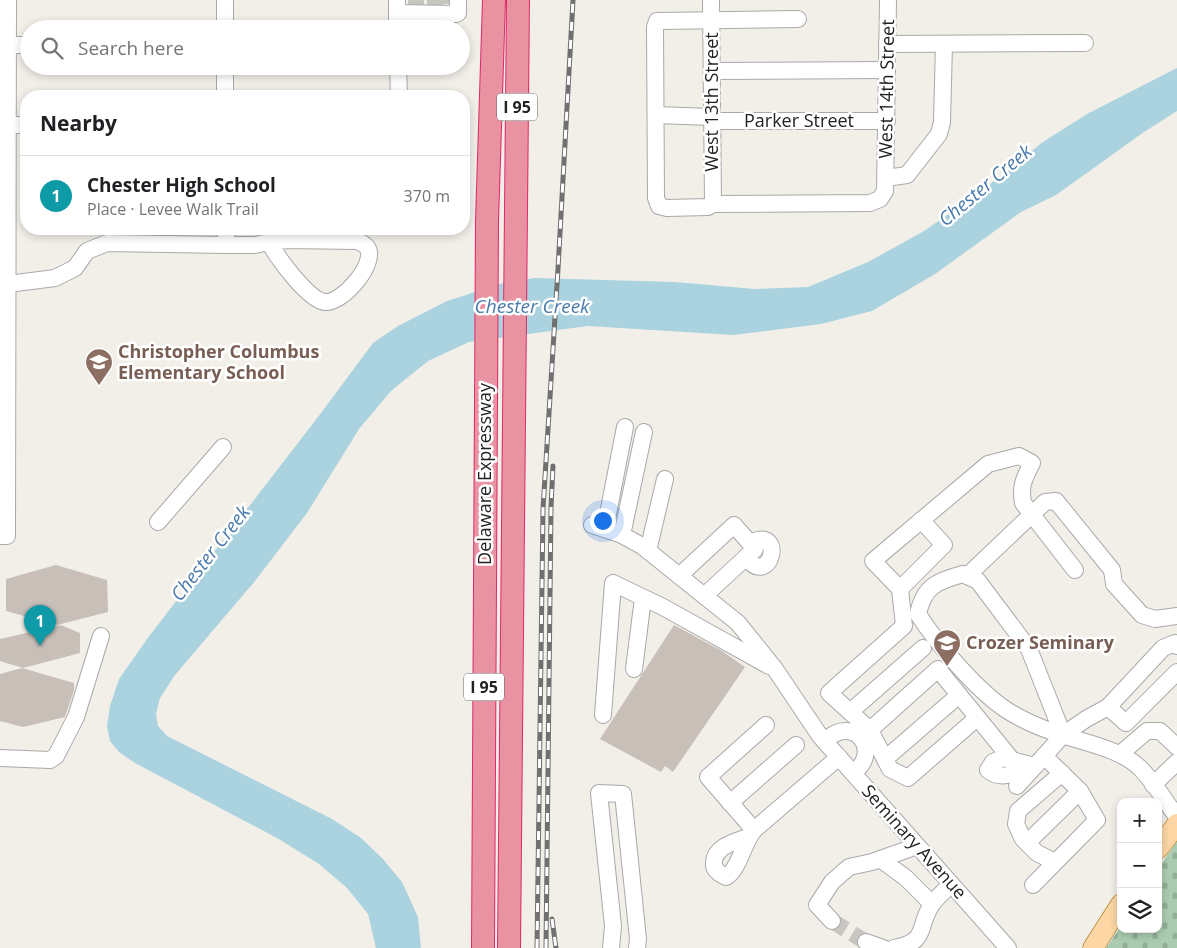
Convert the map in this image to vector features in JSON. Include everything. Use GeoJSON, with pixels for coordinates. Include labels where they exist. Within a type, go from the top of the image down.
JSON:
{"type":"FeatureCollection","features":[{"type":"Feature","properties":{"kind":"highway","name":"Delaware Expressway"},"geometry":{"type":"LineString","coordinates":[[483,948],[486,222],[494,0]]}},
{"type":"Feature","properties":{"kind":"highway","name":"Delaware Expressway"},"geometry":{"type":"LineString","coordinates":[[509,948],[518,0]]}},
{"type":"Feature","properties":{"kind":"main road"},"geometry":{"type":"LineString","coordinates":[[1162,845],[1177,824]]}},
{"type":"Feature","properties":{"kind":"main road"},"geometry":{"type":"LineString","coordinates":[[1093,948],[1117,910]]}},
{"type":"Feature","properties":{"kind":"street"},"geometry":{"type":"LineString","coordinates":[[3,536],[4,125],[8,0]]}},
{"type":"Feature","properties":{"kind":"street"},"geometry":{"type":"LineString","coordinates":[[225,0],[225,20]]}},
{"type":"Feature","properties":{"kind":"street","name":"West 13th Street"},"geometry":{"type":"LineString","coordinates":[[711,0],[713,204]]}},
{"type":"Feature","properties":{"kind":"street","name":"West 14th Street"},"geometry":{"type":"LineString","coordinates":[[713,204],[870,203],[877,201],[884,195],[886,178],[888,0]]}},
{"type":"Feature","properties":{"kind":"street"},"geometry":{"type":"LineString","coordinates":[[397,14],[434,8]]}},
{"type":"Feature","properties":{"kind":"street"},"geometry":{"type":"LineString","coordinates":[[713,204],[708,207],[662,208],[657,203],[656,23],[661,20],[798,19]]}},
{"type":"Feature","properties":{"kind":"street"},"geometry":{"type":"LineString","coordinates":[[888,44],[1085,42]]}},
{"type":"Feature","properties":{"kind":"street"},"geometry":{"type":"LineString","coordinates":[[886,178],[907,175],[939,134],[942,122],[944,44]]}},
{"type":"Feature","properties":{"kind":"street"},"geometry":{"type":"LineString","coordinates":[[8,45],[20,45]]}},
{"type":"Feature","properties":{"kind":"street"},"geometry":{"type":"LineString","coordinates":[[712,71],[887,70]]}},
{"type":"Feature","properties":{"kind":"street"},"geometry":{"type":"LineString","coordinates":[[225,75],[226,90]]}},
{"type":"Feature","properties":{"kind":"street"},"geometry":{"type":"LineString","coordinates":[[398,75],[398,90]]}},
{"type":"Feature","properties":{"kind":"street","name":"Parker Street"},"geometry":{"type":"LineString","coordinates":[[656,115],[712,119],[887,121]]}},
{"type":"Feature","properties":{"kind":"street"},"geometry":{"type":"LineString","coordinates":[[4,125],[20,125]]}},
{"type":"Feature","properties":{"kind":"street"},"geometry":{"type":"LineString","coordinates":[[3,285],[55,278],[75,268],[87,251],[107,243],[226,237],[255,245],[269,242],[288,240],[358,241],[367,247],[370,255],[363,273],[343,296],[333,302],[324,302],[316,298],[288,270],[269,242]]}},
{"type":"Feature","properties":{"kind":"street","name":"Seminary Avenue"},"geometry":{"type":"LineString","coordinates":[[625,427],[599,527],[622,535],[648,551],[738,623],[775,669],[822,738],[1008,948]]}},
{"type":"Feature","properties":{"kind":"street"},"geometry":{"type":"LineString","coordinates":[[622,535],[644,432]]}},
{"type":"Feature","properties":{"kind":"street"},"geometry":{"type":"LineString","coordinates":[[158,522],[223,447]]}},
{"type":"Feature","properties":{"kind":"street"},"geometry":{"type":"LineString","coordinates":[[977,718],[908,778],[890,769],[885,759],[850,712],[829,692],[904,626],[900,589],[873,561],[988,464],[1019,456],[1032,463],[1023,481],[1021,491],[1023,503],[1075,570]]}},
{"type":"Feature","properties":{"kind":"street"},"geometry":{"type":"LineString","coordinates":[[648,551],[665,479]]}},
{"type":"Feature","properties":{"kind":"street"},"geometry":{"type":"LineString","coordinates":[[967,576],[1045,502],[1056,501],[1112,570],[1114,584],[1142,615],[1155,619],[1177,616]]}},
{"type":"Feature","properties":{"kind":"street"},"geometry":{"type":"LineString","coordinates":[[900,589],[944,545],[922,520]]}},
{"type":"Feature","properties":{"kind":"street"},"geometry":{"type":"LineString","coordinates":[[679,576],[734,525],[748,550],[704,596]]}},
{"type":"Feature","properties":{"kind":"street"},"geometry":{"type":"LineString","coordinates":[[1063,736],[1029,648],[978,581],[963,574],[942,580],[928,590],[921,601],[918,614],[928,630],[990,696],[1004,708],[1025,721],[1063,736],[1120,754],[1140,768],[1177,817]]}},
{"type":"Feature","properties":{"kind":"street"},"geometry":{"type":"LineString","coordinates":[[603,715],[613,583],[663,607],[775,669]]}},
{"type":"Feature","properties":{"kind":"street"},"geometry":{"type":"LineString","coordinates":[[634,669],[643,598]]}},
{"type":"Feature","properties":{"kind":"street"},"geometry":{"type":"LineString","coordinates":[[0,758],[50,760],[56,756],[76,717],[101,636]]}},
{"type":"Feature","properties":{"kind":"street"},"geometry":{"type":"LineString","coordinates":[[1017,786],[1063,736],[1108,706],[1163,648],[1174,643],[1177,646]]}},
{"type":"Feature","properties":{"kind":"street"},"geometry":{"type":"LineString","coordinates":[[850,712],[923,648]]}},
{"type":"Feature","properties":{"kind":"street"},"geometry":{"type":"LineString","coordinates":[[853,773],[861,767],[866,757],[866,734],[938,669],[1012,760]]}},
{"type":"Feature","properties":{"kind":"street"},"geometry":{"type":"LineString","coordinates":[[1108,706],[1126,723],[1177,672]]}},
{"type":"Feature","properties":{"kind":"street"},"geometry":{"type":"LineString","coordinates":[[885,759],[959,695]]}},
{"type":"Feature","properties":{"kind":"street"},"geometry":{"type":"LineString","coordinates":[[766,725],[708,777],[730,803],[751,834],[839,757]]}},
{"type":"Feature","properties":{"kind":"street"},"geometry":{"type":"LineString","coordinates":[[822,738],[842,730],[866,734]]}},
{"type":"Feature","properties":{"kind":"street"},"geometry":{"type":"LineString","coordinates":[[1120,754],[1147,732],[1160,731],[1177,747]]}},
{"type":"Feature","properties":{"kind":"street"},"geometry":{"type":"LineString","coordinates":[[730,803],[796,745]]}},
{"type":"Feature","properties":{"kind":"street"},"geometry":{"type":"LineString","coordinates":[[1033,885],[1096,820],[1080,791],[1062,773],[1040,761],[1003,758],[993,762],[988,770],[992,774],[1004,776],[1040,761]]}},
{"type":"Feature","properties":{"kind":"street"},"geometry":{"type":"LineString","coordinates":[[1153,785],[1177,762]]}},
{"type":"Feature","properties":{"kind":"street"},"geometry":{"type":"LineString","coordinates":[[1055,862],[1037,853],[1027,844],[1023,840],[1016,824],[1018,811],[1062,773]]}},
{"type":"Feature","properties":{"kind":"street"},"geometry":{"type":"LineString","coordinates":[[1027,844],[1080,791]]}},
{"type":"Feature","properties":{"kind":"street"},"geometry":{"type":"LineString","coordinates":[[611,948],[612,918],[599,793],[622,794],[638,948]]}},
{"type":"Feature","properties":{"kind":"street"},"geometry":{"type":"LineString","coordinates":[[832,921],[817,905],[832,882],[850,867],[916,846]]}},
{"type":"Feature","properties":{"kind":"street"},"geometry":{"type":"LineString","coordinates":[[880,859],[906,878],[932,904]]}},
{"type":"Feature","properties":{"kind":"street"},"geometry":{"type":"LineString","coordinates":[[894,948],[908,946],[922,933],[932,904],[951,884]]}},
{"type":"Feature","properties":{"kind":"street"},"geometry":{"type":"LineString","coordinates":[[612,918],[636,917]]}},
{"type":"Feature","properties":{"kind":"street"},"geometry":{"type":"LineString","coordinates":[[866,942],[883,948]]}},
{"type":"Feature","properties":{"kind":"green space"},"geometry":{"type":"Polygon","coordinates":[[[1177,841],[1177,948],[1106,948],[1117,932],[1162,933],[1162,863],[1177,841]]]}},
{"type":"Feature","properties":{"kind":"water","name":"Chester Creek"},"geometry":{"type":"Polygon","coordinates":[[[1177,68],[1177,111],[1144,132],[1056,195],[1021,212],[935,274],[872,311],[821,324],[733,335],[588,326],[469,342],[428,361],[391,391],[359,429],[307,513],[255,581],[175,675],[160,698],[156,714],[158,726],[167,736],[332,819],[361,838],[382,858],[402,882],[418,917],[421,948],[376,948],[368,914],[347,888],[319,864],[277,838],[135,763],[119,752],[110,741],[107,726],[110,706],[119,679],[147,639],[373,343],[398,326],[447,301],[503,283],[535,278],[675,282],[755,289],[808,287],[868,262],[924,231],[975,196],[1043,142],[1087,114],[1177,68]]]}},
{"type":"Feature","properties":{"kind":"building"},"geometry":{"type":"Polygon","coordinates":[[[56,565],[107,580],[108,612],[57,625],[6,611],[6,579],[56,565]]]}},
{"type":"Feature","properties":{"kind":"building"},"geometry":{"type":"Polygon","coordinates":[[[61,625],[80,633],[80,653],[23,668],[0,661],[0,639],[61,625]]]}},
{"type":"Feature","properties":{"kind":"building"},"geometry":{"type":"Polygon","coordinates":[[[674,625],[722,651],[745,667],[673,772],[665,766],[661,772],[600,739],[674,625]]]}},
{"type":"Feature","properties":{"kind":"building"},"geometry":{"type":"Polygon","coordinates":[[[22,668],[74,683],[74,690],[65,717],[23,727],[0,721],[0,674],[22,668]]]}},
{"type":"Feature","properties":{"kind":"tunnel"},"geometry":{"type":"LineString","coordinates":[[416,0],[416,5]]}},
{"type":"Feature","properties":{"kind":"tunnel"},"geometry":{"type":"LineString","coordinates":[[435,0],[435,5]]}},
{"type":"Feature","properties":{"kind":"tunnel"},"geometry":{"type":"LineString","coordinates":[[832,921],[866,942]]}},
{"type":"Feature","properties":{"kind":"railway"},"geometry":{"type":"LineString","coordinates":[[537,948],[543,509],[573,0]]}},
{"type":"Feature","properties":{"kind":"railway"},"geometry":{"type":"LineString","coordinates":[[546,948],[553,466]]}},
{"type":"Feature","properties":{"kind":"railway"},"geometry":{"type":"LineString","coordinates":[[552,919],[556,948]]}},
{"type":"Feature","properties":{"kind":"place","name":"Christopher Columbus Elementary School"},"geometry":{"type":"Point","coordinates":[99,386]}},
{"type":"Feature","properties":{"kind":"place","name":"Chester High School"},"geometry":{"type":"Point","coordinates":[40,646]}},
{"type":"Feature","properties":{"kind":"place","name":"Crozer Seminary"},"geometry":{"type":"Point","coordinates":[947,667]}}]}
